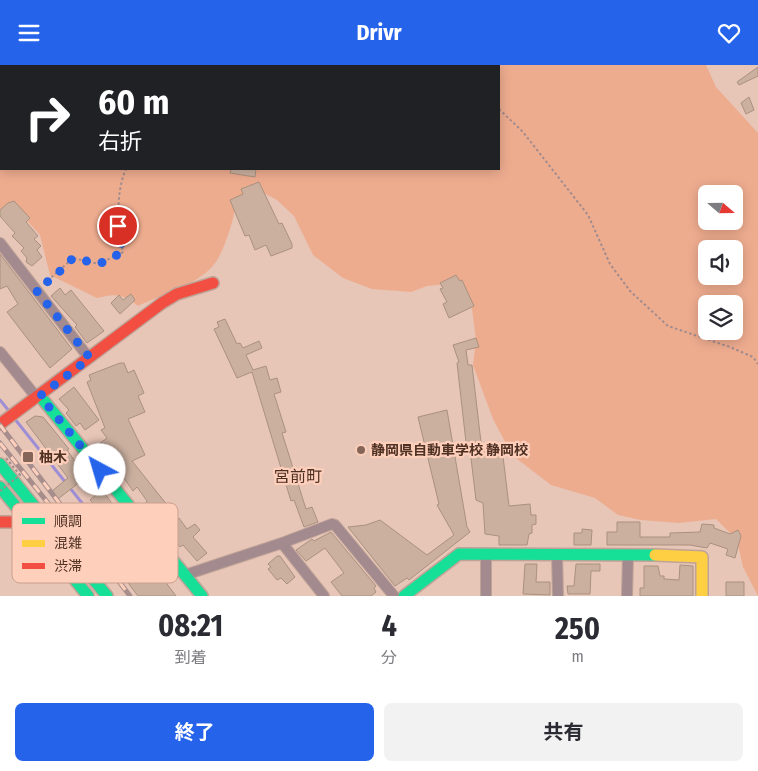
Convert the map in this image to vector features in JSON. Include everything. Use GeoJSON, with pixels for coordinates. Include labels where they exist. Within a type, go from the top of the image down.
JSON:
{"type":"FeatureCollection","features":[{"type":"Feature","properties":{"kind":"main road"},"geometry":{"type":"LineString","coordinates":[[0,424],[39,397],[162,303],[184,291],[213,283]]}},
{"type":"Feature","properties":{"kind":"main road"},"geometry":{"type":"LineString","coordinates":[[39,397],[126,503]]}},
{"type":"Feature","properties":{"kind":"main road"},"geometry":{"type":"LineString","coordinates":[[3,461],[20,489],[32,503]]}},
{"type":"Feature","properties":{"kind":"main road"},"geometry":{"type":"LineString","coordinates":[[0,487],[13,503]]}},
{"type":"Feature","properties":{"kind":"main road"},"geometry":{"type":"LineString","coordinates":[[20,489],[23,503]]}},
{"type":"Feature","properties":{"kind":"main road"},"geometry":{"type":"LineString","coordinates":[[404,596],[459,554],[702,557],[702,596]]}},
{"type":"Feature","properties":{"kind":"main road"},"geometry":{"type":"LineString","coordinates":[[178,566],[202,596]]}},
{"type":"Feature","properties":{"kind":"main road"},"geometry":{"type":"LineString","coordinates":[[77,583],[88,596]]}},
{"type":"Feature","properties":{"kind":"main road"},"geometry":{"type":"LineString","coordinates":[[97,583],[107,596]]}},
{"type":"Feature","properties":{"kind":"street"},"geometry":{"type":"LineString","coordinates":[[0,243],[90,358]]}},
{"type":"Feature","properties":{"kind":"street"},"geometry":{"type":"LineString","coordinates":[[0,352],[39,397]]}},
{"type":"Feature","properties":{"kind":"street"},"geometry":{"type":"LineString","coordinates":[[185,575],[282,543],[332,523],[394,596]]}},
{"type":"Feature","properties":{"kind":"street"},"geometry":{"type":"LineString","coordinates":[[282,543],[324,596]]}},
{"type":"Feature","properties":{"kind":"street"},"geometry":{"type":"LineString","coordinates":[[486,554],[486,596]]}},
{"type":"Feature","properties":{"kind":"street"},"geometry":{"type":"LineString","coordinates":[[557,555],[558,596]]}},
{"type":"Feature","properties":{"kind":"street"},"geometry":{"type":"LineString","coordinates":[[627,596],[628,555]]}},
{"type":"Feature","properties":{"kind":"path"},"geometry":{"type":"LineString","coordinates":[[500,110],[523,133],[588,215],[610,263],[630,291],[668,325],[738,350],[753,357],[758,364]]}},
{"type":"Feature","properties":{"kind":"path"},"geometry":{"type":"LineString","coordinates":[[36,290],[54,277],[73,258],[99,264],[123,252],[118,226],[122,179],[126,170]]}},
{"type":"Feature","properties":{"kind":"path"},"geometry":{"type":"LineString","coordinates":[[0,491],[20,475],[3,461]]}},
{"type":"Feature","properties":{"kind":"shaded area"},"geometry":{"type":"Polygon","coordinates":[[[500,65],[706,65],[716,87],[758,133],[758,596],[743,567],[737,540],[716,519],[679,523],[641,520],[618,515],[595,498],[551,485],[512,455],[493,419],[473,365],[476,340],[472,309],[460,290],[446,284],[427,286],[411,292],[372,289],[343,278],[313,255],[294,216],[277,200],[256,189],[237,202],[224,247],[210,269],[186,285],[138,306],[128,299],[119,296],[109,295],[97,298],[50,275],[40,235],[20,213],[0,214],[0,170],[500,170],[500,65]]]}},
{"type":"Feature","properties":{"kind":"building"},"geometry":{"type":"Polygon","coordinates":[[[758,67],[758,76],[739,85],[737,82],[758,67]]]}},
{"type":"Feature","properties":{"kind":"building"},"geometry":{"type":"Polygon","coordinates":[[[749,97],[754,110],[746,114],[741,103],[749,97]]]}},
{"type":"Feature","properties":{"kind":"building"},"geometry":{"type":"Polygon","coordinates":[[[231,170],[256,170],[255,177],[230,173],[231,170]]]}},
{"type":"Feature","properties":{"kind":"building"},"geometry":{"type":"Polygon","coordinates":[[[259,182],[279,224],[282,223],[292,244],[292,248],[271,256],[266,245],[255,250],[249,235],[245,236],[230,200],[243,194],[241,189],[259,182]]]}},
{"type":"Feature","properties":{"kind":"building"},"geometry":{"type":"Polygon","coordinates":[[[14,201],[30,218],[26,222],[38,236],[34,239],[41,246],[37,250],[42,257],[32,266],[26,262],[27,258],[21,251],[24,248],[12,236],[15,233],[0,216],[0,210],[8,203],[14,201]]]}},
{"type":"Feature","properties":{"kind":"building"},"geometry":{"type":"Polygon","coordinates":[[[0,254],[72,349],[50,368],[7,312],[18,304],[7,286],[0,289],[0,254]]]}},
{"type":"Feature","properties":{"kind":"building"},"geometry":{"type":"Polygon","coordinates":[[[456,275],[460,281],[462,280],[474,306],[449,318],[443,304],[447,302],[440,289],[443,288],[440,283],[456,275]]]}},
{"type":"Feature","properties":{"kind":"building"},"geometry":{"type":"Polygon","coordinates":[[[60,288],[65,295],[71,290],[104,331],[87,343],[75,327],[77,325],[51,296],[60,288]]]}},
{"type":"Feature","properties":{"kind":"building"},"geometry":{"type":"Polygon","coordinates":[[[131,294],[135,300],[120,314],[111,303],[119,295],[123,300],[131,294]]]}},
{"type":"Feature","properties":{"kind":"building"},"geometry":{"type":"Polygon","coordinates":[[[225,319],[237,344],[240,343],[243,348],[259,341],[262,348],[246,355],[253,370],[266,366],[270,380],[277,378],[281,392],[274,394],[286,432],[282,433],[306,509],[312,507],[318,522],[304,527],[294,500],[291,501],[252,372],[237,378],[214,329],[219,327],[217,322],[225,319]]]}},
{"type":"Feature","properties":{"kind":"building"},"geometry":{"type":"Polygon","coordinates":[[[476,338],[479,347],[466,350],[468,365],[472,365],[482,451],[502,448],[509,506],[530,504],[531,515],[536,515],[536,524],[532,525],[532,533],[529,534],[527,545],[499,545],[499,536],[485,534],[483,503],[476,500],[470,450],[467,451],[457,363],[459,362],[453,345],[476,338]]]}},
{"type":"Feature","properties":{"kind":"building"},"geometry":{"type":"Polygon","coordinates":[[[120,363],[124,363],[128,373],[134,370],[144,393],[138,396],[145,412],[128,419],[145,455],[132,461],[166,503],[146,503],[147,501],[137,487],[133,491],[119,471],[116,473],[108,462],[112,459],[99,444],[107,438],[101,430],[105,428],[87,382],[91,380],[89,375],[120,363]]]}},
{"type":"Feature","properties":{"kind":"building"},"geometry":{"type":"Polygon","coordinates":[[[74,387],[99,420],[85,430],[80,423],[76,426],[66,413],[69,410],[59,399],[74,387]]]}},
{"type":"Feature","properties":{"kind":"building"},"geometry":{"type":"Polygon","coordinates":[[[447,410],[467,527],[470,532],[409,580],[407,578],[395,586],[348,527],[366,525],[380,520],[427,555],[454,535],[437,505],[439,504],[418,417],[447,410]]]}},
{"type":"Feature","properties":{"kind":"building"},"geometry":{"type":"Polygon","coordinates":[[[35,416],[43,417],[69,449],[67,450],[86,477],[58,499],[52,491],[68,478],[26,422],[35,416]]]}},
{"type":"Feature","properties":{"kind":"building"},"geometry":{"type":"Polygon","coordinates":[[[102,490],[112,503],[93,503],[90,500],[102,490]]]}},
{"type":"Feature","properties":{"kind":"building"},"geometry":{"type":"Polygon","coordinates":[[[179,518],[187,529],[195,524],[200,530],[193,537],[207,553],[197,561],[183,545],[180,547],[178,544],[179,518]]]}},
{"type":"Feature","properties":{"kind":"building"},"geometry":{"type":"Polygon","coordinates":[[[617,522],[640,522],[640,537],[670,537],[670,533],[700,532],[702,524],[714,525],[714,528],[730,534],[738,530],[741,536],[735,558],[726,555],[728,549],[710,543],[707,548],[690,545],[607,545],[607,532],[617,532],[617,522]]]}},
{"type":"Feature","properties":{"kind":"building"},"geometry":{"type":"Polygon","coordinates":[[[582,529],[592,530],[591,545],[574,545],[574,533],[582,533],[582,529]]]}},
{"type":"Feature","properties":{"kind":"building"},"geometry":{"type":"Polygon","coordinates":[[[331,532],[376,586],[374,588],[376,592],[371,596],[342,596],[331,582],[344,573],[325,548],[306,561],[296,550],[312,539],[314,541],[331,532]]]}},
{"type":"Feature","properties":{"kind":"building"},"geometry":{"type":"Polygon","coordinates":[[[277,556],[280,556],[295,577],[287,584],[281,578],[277,580],[268,569],[271,567],[268,564],[277,556]]]}},
{"type":"Feature","properties":{"kind":"building"},"geometry":{"type":"Polygon","coordinates":[[[525,564],[537,564],[536,582],[550,582],[550,595],[523,594],[525,564]]]}},
{"type":"Feature","properties":{"kind":"building"},"geometry":{"type":"Polygon","coordinates":[[[576,564],[600,564],[600,571],[591,571],[590,594],[568,594],[567,586],[574,586],[576,564]]]}},
{"type":"Feature","properties":{"kind":"building"},"geometry":{"type":"Polygon","coordinates":[[[680,565],[693,566],[693,596],[640,596],[640,588],[644,588],[644,566],[658,566],[660,576],[664,576],[664,579],[679,580],[680,565]]]}},
{"type":"Feature","properties":{"kind":"building"},"geometry":{"type":"Polygon","coordinates":[[[726,582],[744,582],[744,596],[726,596],[726,582]]]}},
{"type":"Feature","properties":{"kind":"building"},"geometry":{"type":"Polygon","coordinates":[[[128,583],[166,583],[176,596],[138,596],[128,583]]]}},
{"type":"Feature","properties":{"kind":"waterway"},"geometry":{"type":"LineString","coordinates":[[0,400],[9,411]]}},
{"type":"Feature","properties":{"kind":"waterway"},"geometry":{"type":"LineString","coordinates":[[14,418],[82,503]]}},
{"type":"Feature","properties":{"kind":"railway"},"geometry":{"type":"LineString","coordinates":[[0,425],[59,503]]}},
{"type":"Feature","properties":{"kind":"railway"},"geometry":{"type":"LineString","coordinates":[[0,443],[48,503]]}},
{"type":"Feature","properties":{"kind":"railway"},"geometry":{"type":"LineString","coordinates":[[120,583],[130,596]]}},
{"type":"Feature","properties":{"kind":"traffic: fast"},"geometry":{"type":"LineString","coordinates":[[40,396],[127,503]]}},
{"type":"Feature","properties":{"kind":"traffic: fast"},"geometry":{"type":"LineString","coordinates":[[0,464],[32,503]]}},
{"type":"Feature","properties":{"kind":"traffic: fast"},"geometry":{"type":"LineString","coordinates":[[0,487],[13,503]]}},
{"type":"Feature","properties":{"kind":"traffic: fast"},"geometry":{"type":"LineString","coordinates":[[404,596],[459,554],[655,555]]}},
{"type":"Feature","properties":{"kind":"traffic: fast"},"geometry":{"type":"LineString","coordinates":[[178,566],[202,596]]}},
{"type":"Feature","properties":{"kind":"traffic: fast"},"geometry":{"type":"LineString","coordinates":[[78,583],[88,596]]}},
{"type":"Feature","properties":{"kind":"traffic: fast"},"geometry":{"type":"LineString","coordinates":[[96,583],[107,596]]}},
{"type":"Feature","properties":{"kind":"traffic: slow"},"geometry":{"type":"LineString","coordinates":[[655,555],[702,557],[702,596]]}},
{"type":"Feature","properties":{"kind":"traffic: jam"},"geometry":{"type":"LineString","coordinates":[[0,424],[162,303],[177,294],[213,283]]}},
{"type":"Feature","properties":{"kind":"traffic: jam"},"geometry":{"type":"LineString","coordinates":[[0,522],[12,522]]}},
{"type":"Feature","properties":{"kind":"place","name":"静岡県自動車学校 静岡校"},"geometry":{"type":"Point","coordinates":[361,450]}},
{"type":"Feature","properties":{"kind":"place","name":"柚木"},"geometry":{"type":"Point","coordinates":[28,457]}},
{"type":"Feature","properties":{"kind":"district","name":"宮前町"},"geometry":{"type":"Point","coordinates":[298,476]}},
{"type":"Feature","properties":{"kind":"route"},"geometry":{"type":"LineString","coordinates":[[100,470],[40,396],[90,358],[36,290],[54,277],[73,258],[99,264],[123,252],[118,226]]}}]}
